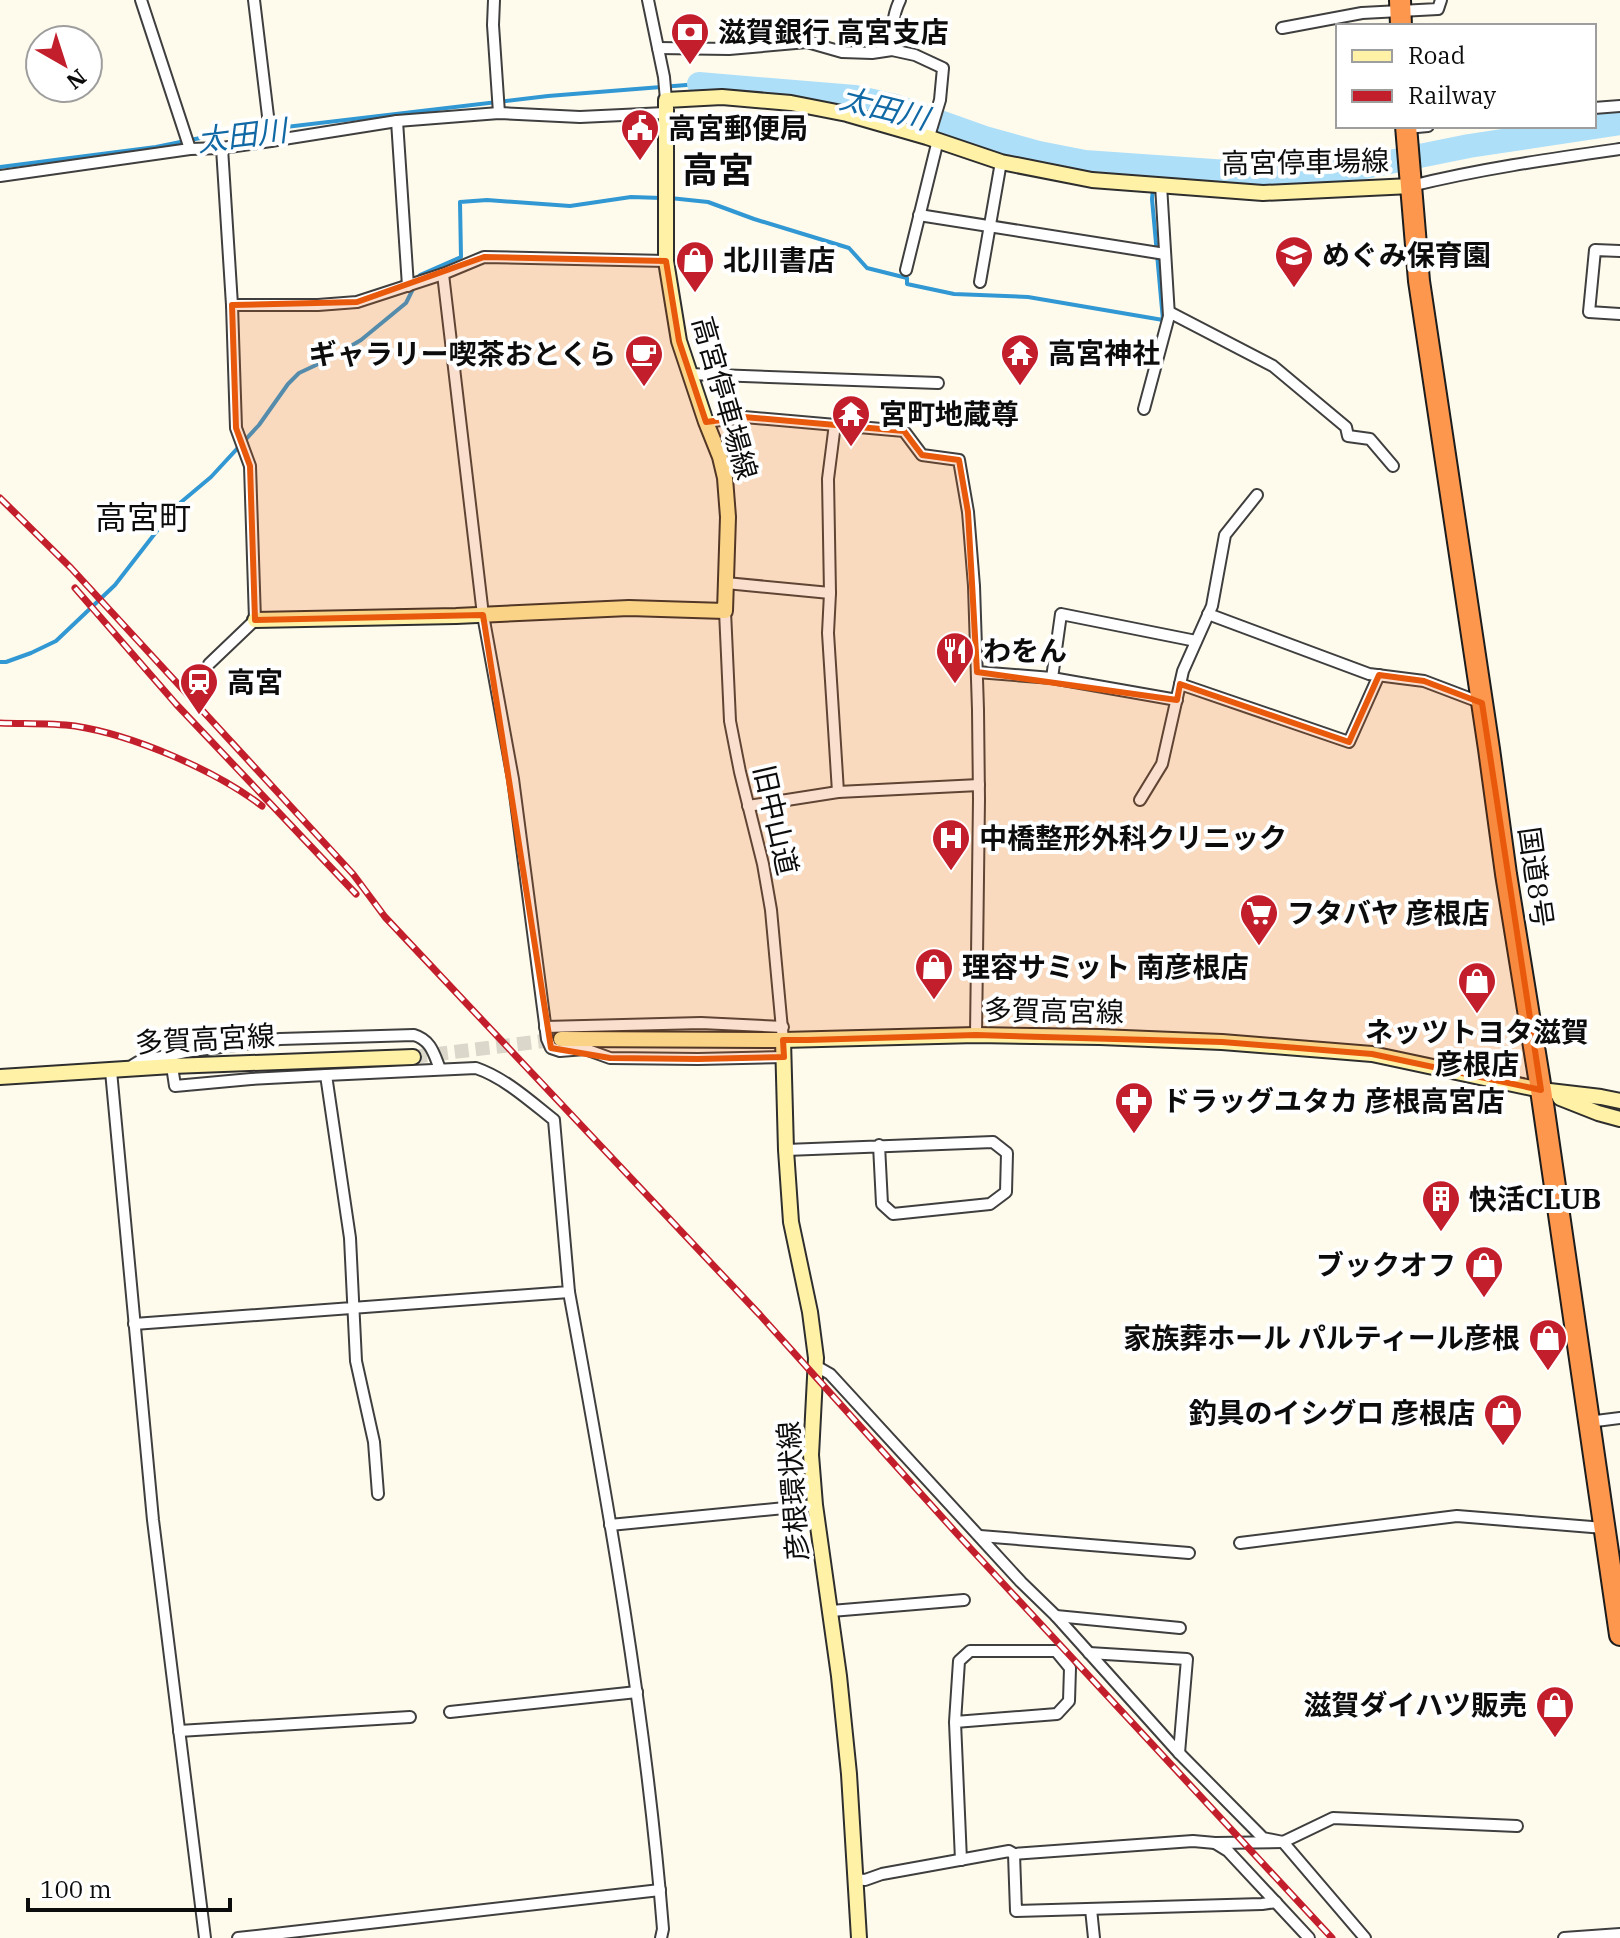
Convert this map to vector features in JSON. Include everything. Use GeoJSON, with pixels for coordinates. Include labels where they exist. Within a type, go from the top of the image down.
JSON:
{"type":"FeatureCollection","features":[{"type":"Feature","properties":{"kind":"highway","name":"国道8号"},"geometry":{"type":"LineString","coordinates":[[1406,130],[1419,281],[1620,1635]]}},
{"type":"Feature","properties":{"kind":"main road","name":"高宮停車場線"},"geometry":{"type":"LineString","coordinates":[[725,611],[728,517],[725,478],[679,341],[666,261],[666,101],[722,97],[791,103],[847,114],[932,137],[1001,162],[1092,180],[1263,193],[1411,181]]}},
{"type":"Feature","properties":{"kind":"main road"},"geometry":{"type":"LineString","coordinates":[[255,620],[629,608],[725,611]]}},
{"type":"Feature","properties":{"kind":"main road","name":"多賀高宮線"},"geometry":{"type":"LineString","coordinates":[[561,1039],[783,1034],[1100,1037],[1222,1042],[1372,1054],[1541,1090]]}},
{"type":"Feature","properties":{"kind":"main road","name":"彦根環状線"},"geometry":{"type":"LineString","coordinates":[[783,1034],[791,1222],[810,1312],[816,1366],[811,1455],[849,1774],[859,1938]]}},
{"type":"Feature","properties":{"kind":"main road","name":"多賀高宮線"},"geometry":{"type":"LineString","coordinates":[[0,1077],[172,1066],[413,1057]]}},
{"type":"Feature","properties":{"kind":"main road"},"geometry":{"type":"LineString","coordinates":[[1541,1090],[1620,1101]]}},
{"type":"Feature","properties":{"kind":"main road"},"geometry":{"type":"LineString","coordinates":[[1541,1090],[1620,1119]]}},
{"type":"Feature","properties":{"kind":"street"},"geometry":{"type":"LineString","coordinates":[[141,0],[190,149]]}},
{"type":"Feature","properties":{"kind":"street"},"geometry":{"type":"LineString","coordinates":[[254,0],[271,141]]}},
{"type":"Feature","properties":{"kind":"street"},"geometry":{"type":"LineString","coordinates":[[494,0],[499,113]]}},
{"type":"Feature","properties":{"kind":"street"},"geometry":{"type":"LineString","coordinates":[[0,176],[190,149],[222,148],[397,121],[499,113],[580,117],[666,101],[648,0]]}},
{"type":"Feature","properties":{"kind":"street"},"geometry":{"type":"LineString","coordinates":[[892,50],[892,24],[900,0]]}},
{"type":"Feature","properties":{"kind":"street"},"geometry":{"type":"LineString","coordinates":[[1282,28],[1362,13],[1438,9],[1441,0]]}},
{"type":"Feature","properties":{"kind":"street"},"geometry":{"type":"LineString","coordinates":[[658,48],[729,49],[807,42],[842,52],[892,50],[915,55],[943,68],[919,215],[906,270]]}},
{"type":"Feature","properties":{"kind":"street"},"geometry":{"type":"LineString","coordinates":[[1596,108],[1620,106]]}},
{"type":"Feature","properties":{"kind":"street"},"geometry":{"type":"LineString","coordinates":[[397,121],[408,286]]}},
{"type":"Feature","properties":{"kind":"street"},"geometry":{"type":"LineString","coordinates":[[209,664],[255,620],[250,466],[236,428],[222,148]]}},
{"type":"Feature","properties":{"kind":"street"},"geometry":{"type":"LineString","coordinates":[[1411,181],[1620,149]]}},
{"type":"Feature","properties":{"kind":"street"},"geometry":{"type":"LineString","coordinates":[[980,282],[1001,162]]}},
{"type":"Feature","properties":{"kind":"street"},"geometry":{"type":"LineString","coordinates":[[1144,409],[1169,312],[1161,185]]}},
{"type":"Feature","properties":{"kind":"street"},"geometry":{"type":"LineString","coordinates":[[919,215],[1164,254]]}},
{"type":"Feature","properties":{"kind":"street"},"geometry":{"type":"LineString","coordinates":[[1620,251],[1595,250],[1589,312],[1620,314]]}},
{"type":"Feature","properties":{"kind":"street"},"geometry":{"type":"LineString","coordinates":[[232,305],[357,302],[484,257],[666,261]]}},
{"type":"Feature","properties":{"kind":"street"},"geometry":{"type":"LineString","coordinates":[[443,274],[483,615],[513,779],[547,1039],[551,1048],[560,1051],[585,1049],[610,1058],[784,1057]]}},
{"type":"Feature","properties":{"kind":"street"},"geometry":{"type":"LineString","coordinates":[[1169,312],[1273,366],[1346,427],[1348,436],[1370,439],[1393,466]]}},
{"type":"Feature","properties":{"kind":"street"},"geometry":{"type":"LineString","coordinates":[[689,374],[938,383]]}},
{"type":"Feature","properties":{"kind":"street"},"geometry":{"type":"LineString","coordinates":[[706,422],[744,417],[904,431],[922,455],[959,460],[968,512],[977,672],[976,1035]]}},
{"type":"Feature","properties":{"kind":"street"},"geometry":{"type":"LineString","coordinates":[[835,424],[828,479],[828,633],[838,792]]}},
{"type":"Feature","properties":{"kind":"street"},"geometry":{"type":"LineString","coordinates":[[1140,800],[1162,764],[1183,671],[1212,606],[1225,535],[1257,495]]}},
{"type":"Feature","properties":{"kind":"street"},"geometry":{"type":"LineString","coordinates":[[726,583],[830,593]]}},
{"type":"Feature","properties":{"kind":"street","name":"旧中山道"},"geometry":{"type":"LineString","coordinates":[[725,611],[730,721],[769,895],[783,1034]]}},
{"type":"Feature","properties":{"kind":"street"},"geometry":{"type":"LineString","coordinates":[[1052,678],[1061,614],[1196,641]]}},
{"type":"Feature","properties":{"kind":"street"},"geometry":{"type":"LineString","coordinates":[[1208,614],[1369,674],[1424,681],[1482,703]]}},
{"type":"Feature","properties":{"kind":"street"},"geometry":{"type":"LineString","coordinates":[[977,672],[1052,678],[1177,700]]}},
{"type":"Feature","properties":{"kind":"street"},"geometry":{"type":"LineString","coordinates":[[1180,684],[1349,742],[1379,675]]}},
{"type":"Feature","properties":{"kind":"street"},"geometry":{"type":"LineString","coordinates":[[748,806],[838,792],[979,785]]}},
{"type":"Feature","properties":{"kind":"street"},"geometry":{"type":"LineString","coordinates":[[545,1027],[701,1023],[783,1034]]}},
{"type":"Feature","properties":{"kind":"street"},"geometry":{"type":"LineString","coordinates":[[205,1938],[153,1520],[134,1324],[117,1070],[185,1052],[280,1039],[414,1035],[430,1045],[440,1069]]}},
{"type":"Feature","properties":{"kind":"street"},"geometry":{"type":"LineString","coordinates":[[172,1066],[175,1086],[251,1079],[476,1068],[487,1071],[554,1120],[569,1292],[637,1692],[655,1833],[663,1929],[661,1938]]}},
{"type":"Feature","properties":{"kind":"street"},"geometry":{"type":"LineString","coordinates":[[326,1075],[350,1238],[356,1361],[374,1442],[378,1494]]}},
{"type":"Feature","properties":{"kind":"street"},"geometry":{"type":"LineString","coordinates":[[786,1150],[879,1145],[993,1142],[1007,1153],[1006,1192],[990,1204],[893,1214],[882,1204],[879,1145]]}},
{"type":"Feature","properties":{"kind":"street"},"geometry":{"type":"LineString","coordinates":[[134,1324],[569,1292]]}},
{"type":"Feature","properties":{"kind":"street"},"geometry":{"type":"LineString","coordinates":[[816,1366],[830,1374],[1179,1753],[1263,1838],[1283,1842],[1365,1938]]}},
{"type":"Feature","properties":{"kind":"street"},"geometry":{"type":"LineString","coordinates":[[1588,1422],[1620,1418]]}},
{"type":"Feature","properties":{"kind":"street"},"geometry":{"type":"LineString","coordinates":[[610,1525],[815,1505]]}},
{"type":"Feature","properties":{"kind":"street"},"geometry":{"type":"LineString","coordinates":[[1240,1543],[1457,1516],[1604,1528]]}},
{"type":"Feature","properties":{"kind":"street"},"geometry":{"type":"LineString","coordinates":[[980,1536],[1189,1553]]}},
{"type":"Feature","properties":{"kind":"street"},"geometry":{"type":"LineString","coordinates":[[831,1611],[964,1600]]}},
{"type":"Feature","properties":{"kind":"street"},"geometry":{"type":"LineString","coordinates":[[1056,1616],[1180,1628]]}},
{"type":"Feature","properties":{"kind":"street"},"geometry":{"type":"LineString","coordinates":[[955,1722],[1057,1714],[1069,1701],[1070,1668],[1056,1651],[970,1651],[959,1661],[955,1722],[961,1860]]}},
{"type":"Feature","properties":{"kind":"street"},"geometry":{"type":"LineString","coordinates":[[1089,1653],[1187,1659],[1179,1753]]}},
{"type":"Feature","properties":{"kind":"street"},"geometry":{"type":"LineString","coordinates":[[450,1712],[637,1692]]}},
{"type":"Feature","properties":{"kind":"street"},"geometry":{"type":"LineString","coordinates":[[179,1731],[410,1717]]}},
{"type":"Feature","properties":{"kind":"street"},"geometry":{"type":"LineString","coordinates":[[855,1879],[865,1880],[882,1874],[1009,1851],[1014,1854],[1193,1841],[1283,1842],[1333,1818],[1517,1826]]}},
{"type":"Feature","properties":{"kind":"street"},"geometry":{"type":"LineString","coordinates":[[1215,1843],[1228,1851],[1309,1938]]}},
{"type":"Feature","properties":{"kind":"street"},"geometry":{"type":"LineString","coordinates":[[1014,1854],[1016,1911],[1276,1902]]}},
{"type":"Feature","properties":{"kind":"street"},"geometry":{"type":"LineString","coordinates":[[238,1938],[660,1890]]}},
{"type":"Feature","properties":{"kind":"street"},"geometry":{"type":"LineString","coordinates":[[1091,1909],[1094,1938]]}},
{"type":"Feature","properties":{"kind":"street"},"geometry":{"type":"LineString","coordinates":[[1564,1938],[1620,1934]]}},
{"type":"Feature","properties":{"kind":"highlighted area"},"geometry":{"type":"Polygon","coordinates":[[[484,257],[666,261],[679,341],[706,422],[744,417],[904,431],[922,455],[959,460],[968,512],[977,672],[1177,700],[1180,684],[1349,742],[1379,675],[1424,681],[1482,703],[1541,1090],[1372,1054],[1222,1042],[976,1035],[783,1040],[784,1057],[698,1059],[610,1058],[551,1048],[483,615],[255,620],[250,466],[236,428],[232,305],[357,302],[484,257]]]}},
{"type":"Feature","properties":{"kind":"waterway","name":"太田川"},"geometry":{"type":"LineString","coordinates":[[0,167],[156,147],[210,136],[548,96],[699,84]]}},
{"type":"Feature","properties":{"kind":"waterway","name":"太田川"},"geometry":{"type":"LineString","coordinates":[[699,84],[855,97],[895,106],[985,138],[1085,162],[1256,174],[1360,168],[1469,146],[1587,128]]}},
{"type":"Feature","properties":{"kind":"waterway","name":"太田川"},"geometry":{"type":"LineString","coordinates":[[1596,127],[1620,123]]}},
{"type":"Feature","properties":{"kind":"waterway"},"geometry":{"type":"LineString","coordinates":[[1154,180],[1156,167]]}},
{"type":"Feature","properties":{"kind":"waterway"},"geometry":{"type":"LineString","coordinates":[[670,198],[708,202],[849,248],[867,268],[907,278],[907,284],[954,294],[1028,297],[1163,320],[1153,189]]}},
{"type":"Feature","properties":{"kind":"waterway"},"geometry":{"type":"LineString","coordinates":[[418,279],[420,275],[461,257],[460,202],[487,200],[570,206],[631,197],[662,198]]}},
{"type":"Feature","properties":{"kind":"waterway"},"geometry":{"type":"LineString","coordinates":[[0,662],[31,653],[56,641],[115,585],[170,514],[211,477],[259,425],[299,373],[361,340],[406,303],[414,287]]}},
{"type":"Feature","properties":{"kind":"tunnel"},"geometry":{"type":"LineString","coordinates":[[413,1057],[560,1039]]}},
{"type":"Feature","properties":{"kind":"railway"},"geometry":{"type":"LineString","coordinates":[[0,498],[71,568],[353,874],[385,917],[760,1315],[959,1536],[1332,1938]]}},
{"type":"Feature","properties":{"kind":"railway"},"geometry":{"type":"LineString","coordinates":[[75,588],[176,704],[356,894]]}},
{"type":"Feature","properties":{"kind":"railway"},"geometry":{"type":"LineString","coordinates":[[0,723],[75,726],[122,737],[197,767],[262,806]]}},
{"type":"Feature","properties":{"kind":"place","name":"滋賀銀行 高宮支店"},"geometry":{"type":"Point","coordinates":[690,66]}},
{"type":"Feature","properties":{"kind":"place","name":"高宮郵便局"},"geometry":{"type":"Point","coordinates":[640,162]}},
{"type":"Feature","properties":{"kind":"place","name":"めぐみ保育園"},"geometry":{"type":"Point","coordinates":[1294,289]}},
{"type":"Feature","properties":{"kind":"place","name":"北川書店"},"geometry":{"type":"Point","coordinates":[695,294]}},
{"type":"Feature","properties":{"kind":"place","name":"高宮神社"},"geometry":{"type":"Point","coordinates":[1020,387]}},
{"type":"Feature","properties":{"kind":"place","name":"ギャラリー喫茶おとくら"},"geometry":{"type":"Point","coordinates":[644,388]}},
{"type":"Feature","properties":{"kind":"place","name":"宮町地蔵尊"},"geometry":{"type":"Point","coordinates":[851,448]}},
{"type":"Feature","properties":{"kind":"place","name":"わをん"},"geometry":{"type":"Point","coordinates":[955,685]}},
{"type":"Feature","properties":{"kind":"place","name":"高宮"},"geometry":{"type":"Point","coordinates":[199,716]}},
{"type":"Feature","properties":{"kind":"place","name":"中橋整形外科クリニック"},"geometry":{"type":"Point","coordinates":[951,872]}},
{"type":"Feature","properties":{"kind":"place","name":"フタバヤ 彦根店"},"geometry":{"type":"Point","coordinates":[1259,947]}},
{"type":"Feature","properties":{"kind":"place","name":"理容サミット 南彦根店"},"geometry":{"type":"Point","coordinates":[934,1001]}},
{"type":"Feature","properties":{"kind":"place","name":"ネッツトヨタ滋賀 彦根店"},"geometry":{"type":"Point","coordinates":[1477,1015]}},
{"type":"Feature","properties":{"kind":"place","name":"ドラッグユタカ 彦根高宮店"},"geometry":{"type":"Point","coordinates":[1134,1135]}},
{"type":"Feature","properties":{"kind":"place","name":"快活CLUB"},"geometry":{"type":"Point","coordinates":[1441,1233]}},
{"type":"Feature","properties":{"kind":"place","name":"ブックオフ"},"geometry":{"type":"Point","coordinates":[1484,1299]}},
{"type":"Feature","properties":{"kind":"place","name":"家族葬ホール パルティール彦根"},"geometry":{"type":"Point","coordinates":[1548,1372]}},
{"type":"Feature","properties":{"kind":"place","name":"釣具のイシグロ 彦根店"},"geometry":{"type":"Point","coordinates":[1503,1447]}},
{"type":"Feature","properties":{"kind":"place","name":"滋賀ダイハツ販売"},"geometry":{"type":"Point","coordinates":[1555,1739]}},
{"type":"Feature","properties":{"kind":"district","name":"高宮"},"geometry":{"type":"Point","coordinates":[718,170]}},
{"type":"Feature","properties":{"kind":"district","name":"高宮町"},"geometry":{"type":"Point","coordinates":[143,518]}}]}
